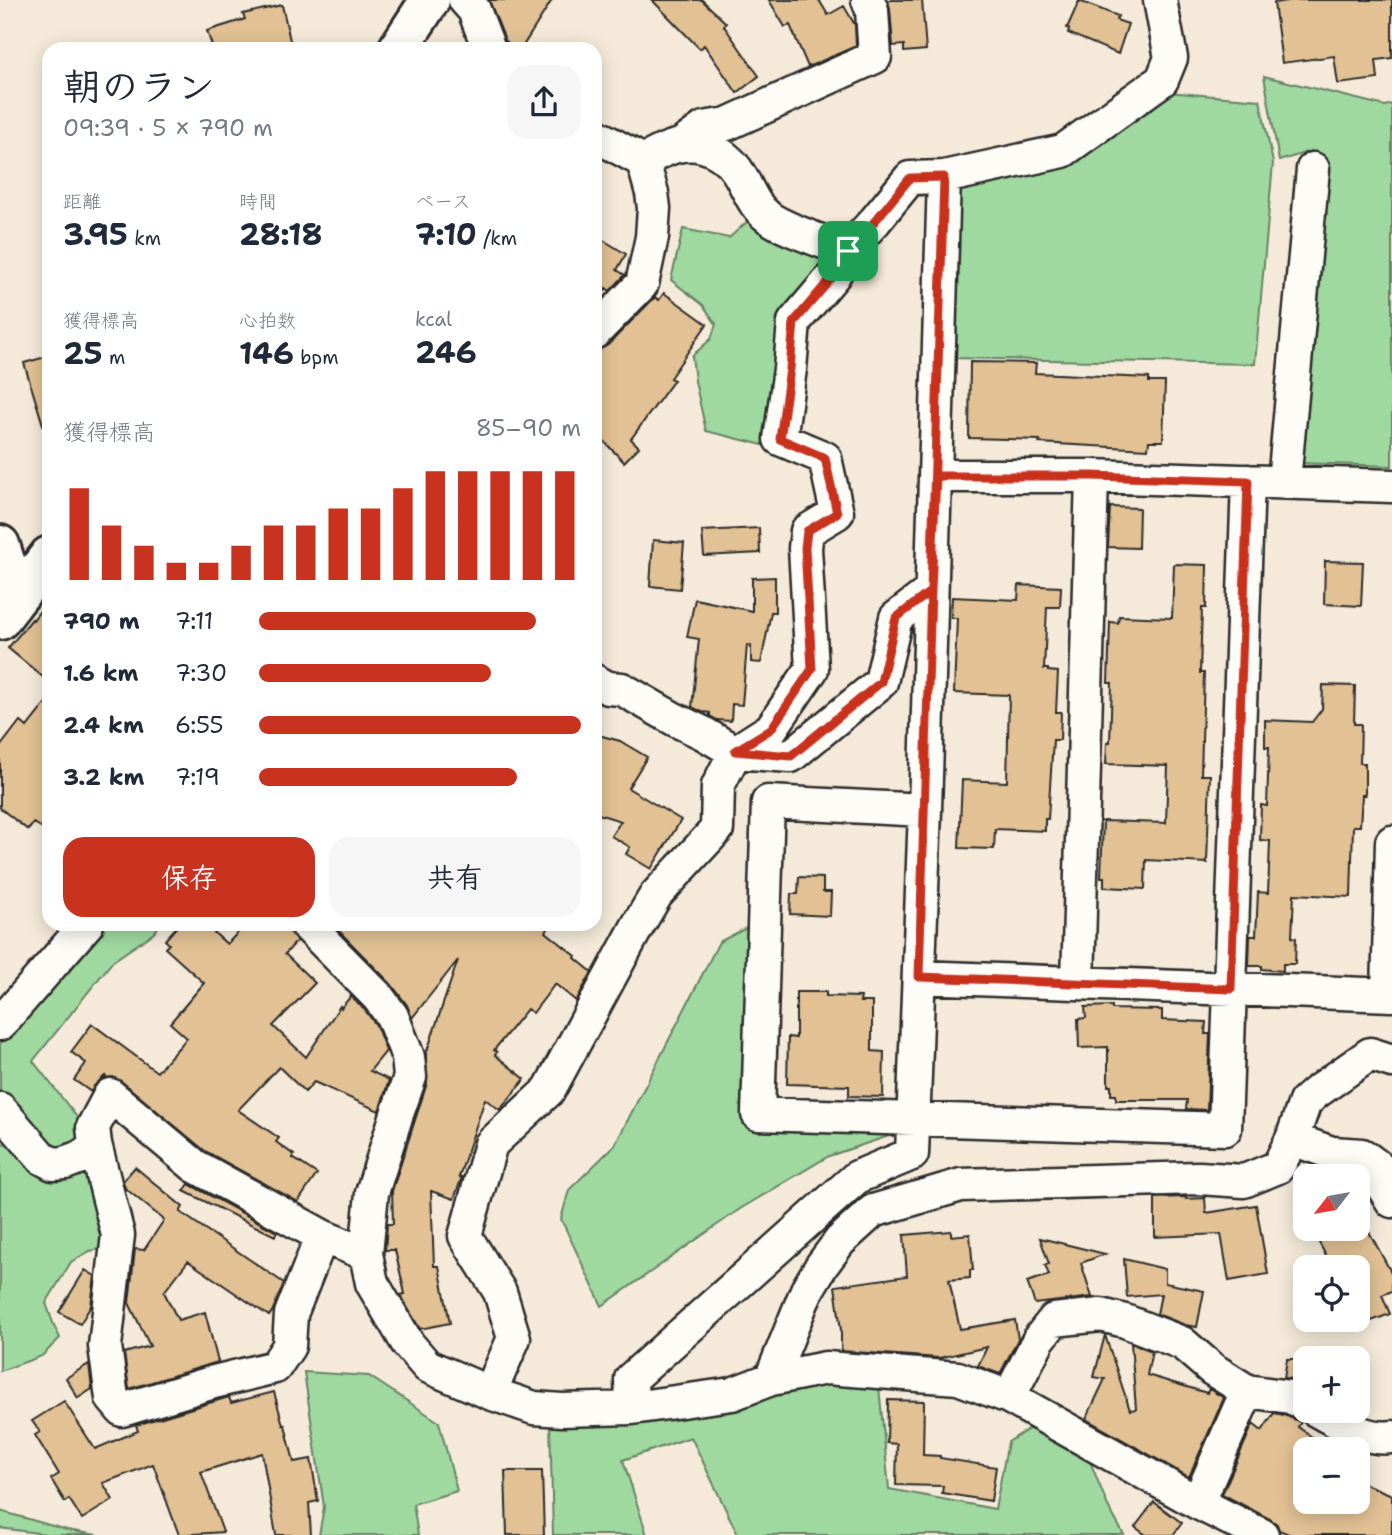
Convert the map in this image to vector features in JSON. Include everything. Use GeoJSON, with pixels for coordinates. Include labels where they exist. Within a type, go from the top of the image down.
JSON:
{"type":"FeatureCollection","features":[{"type":"Feature","properties":{"kind":"main road"},"geometry":{"type":"LineString","coordinates":[[403,42],[430,0]]}},
{"type":"Feature","properties":{"kind":"main road"},"geometry":{"type":"LineString","coordinates":[[0,545],[5,561],[10,607]]}},
{"type":"Feature","properties":{"kind":"main road"},"geometry":{"type":"LineString","coordinates":[[10,607],[42,565]]}},
{"type":"Feature","properties":{"kind":"street"},"geometry":{"type":"LineString","coordinates":[[465,0],[474,10],[486,42]]}},
{"type":"Feature","properties":{"kind":"street"},"geometry":{"type":"LineString","coordinates":[[643,161],[681,145],[704,128],[727,124],[875,57],[872,10],[868,0]]}},
{"type":"Feature","properties":{"kind":"street"},"geometry":{"type":"LineString","coordinates":[[490,1393],[514,1338],[500,1292],[466,1236],[492,1144],[549,1090],[656,895],[717,829],[718,786],[735,751],[771,729],[812,669],[805,548],[807,531],[837,513],[825,458],[780,439],[794,322],[834,275],[848,251],[910,178],[944,177],[1063,151],[1162,80],[1171,58],[1160,0]]}},
{"type":"Feature","properties":{"kind":"street"},"geometry":{"type":"LineString","coordinates":[[602,139],[643,161],[652,192],[654,223],[642,284],[602,325]]}},
{"type":"Feature","properties":{"kind":"street"},"geometry":{"type":"LineString","coordinates":[[681,145],[696,145],[724,156],[736,166],[758,209],[779,224],[848,251]]}},
{"type":"Feature","properties":{"kind":"street"},"geometry":{"type":"LineString","coordinates":[[1284,482],[1313,169]]}},
{"type":"Feature","properties":{"kind":"street"},"geometry":{"type":"LineString","coordinates":[[632,1408],[631,1379],[857,1177],[912,1154],[944,177]]}},
{"type":"Feature","properties":{"kind":"street"},"geometry":{"type":"LineString","coordinates":[[936,476],[1092,476],[1392,486]]}},
{"type":"Feature","properties":{"kind":"street"},"geometry":{"type":"LineString","coordinates":[[1078,983],[1092,476]]}},
{"type":"Feature","properties":{"kind":"street"},"geometry":{"type":"LineString","coordinates":[[925,810],[768,802],[758,1114],[1226,1129],[1248,481]]}},
{"type":"Feature","properties":{"kind":"street"},"geometry":{"type":"LineString","coordinates":[[602,685],[622,689],[735,751],[791,756],[881,682],[896,618],[931,591]]}},
{"type":"Feature","properties":{"kind":"street"},"geometry":{"type":"LineString","coordinates":[[919,977],[1390,994],[1392,842]]}},
{"type":"Feature","properties":{"kind":"street"},"geometry":{"type":"LineString","coordinates":[[0,1024],[81,931]]}},
{"type":"Feature","properties":{"kind":"street"},"geometry":{"type":"LineString","coordinates":[[313,931],[392,1016],[408,1058],[410,1077],[372,1193],[366,1254],[372,1283],[408,1344],[428,1366],[490,1393],[534,1408],[562,1410],[632,1408],[732,1394],[771,1379],[826,1368],[958,1378],[1009,1397],[1198,1503],[1262,1535]]}},
{"type":"Feature","properties":{"kind":"street"},"geometry":{"type":"LineString","coordinates":[[771,1379],[807,1290],[822,1265],[840,1241],[873,1211],[961,1185],[1199,1178],[1244,1181],[1278,1167],[1292,1139],[1305,1102],[1315,1093],[1370,1054],[1392,1061]]}},
{"type":"Feature","properties":{"kind":"street"},"geometry":{"type":"LineString","coordinates":[[322,1236],[291,1314],[289,1346],[275,1367],[122,1410],[112,1398],[105,1346],[118,1235],[94,1144],[93,1127],[110,1095],[195,1166],[322,1236],[366,1254]]}},
{"type":"Feature","properties":{"kind":"street"},"geometry":{"type":"LineString","coordinates":[[0,1109],[42,1158],[52,1164],[65,1163],[83,1156],[94,1144]]}},
{"type":"Feature","properties":{"kind":"street"},"geometry":{"type":"LineString","coordinates":[[1292,1139],[1332,1153],[1362,1155],[1377,1166],[1383,1187],[1392,1201]]}},
{"type":"Feature","properties":{"kind":"street"},"geometry":{"type":"LineString","coordinates":[[1009,1397],[1039,1339],[1054,1320],[1101,1315],[1125,1321],[1182,1343],[1212,1369],[1247,1391],[1293,1398]]}},
{"type":"Feature","properties":{"kind":"street"},"geometry":{"type":"LineString","coordinates":[[1198,1503],[1247,1391]]}},
{"type":"Feature","properties":{"kind":"street"},"geometry":{"type":"LineString","coordinates":[[1341,1423],[1360,1433],[1383,1438],[1392,1437]]}},
{"type":"Feature","properties":{"kind":"green space"},"geometry":{"type":"Polygon","coordinates":[[[1264,76],[1385,106],[1392,104],[1392,466],[1297,463],[1326,165],[1311,151],[1279,161],[1264,76]]]}},
{"type":"Feature","properties":{"kind":"green space"},"geometry":{"type":"Polygon","coordinates":[[[1167,92],[1260,100],[1273,163],[1255,364],[949,358],[957,198],[964,186],[1167,92]]]}},
{"type":"Feature","properties":{"kind":"green space"},"geometry":{"type":"Polygon","coordinates":[[[749,220],[821,254],[824,268],[767,446],[706,431],[692,356],[711,339],[716,324],[703,305],[671,280],[683,229],[729,238],[749,220]]]}},
{"type":"Feature","properties":{"kind":"green space"},"geometry":{"type":"Polygon","coordinates":[[[750,926],[745,1126],[888,1131],[892,1135],[829,1156],[740,1209],[602,1306],[561,1219],[569,1190],[615,1145],[719,942],[750,926]]]}},
{"type":"Feature","properties":{"kind":"green space"},"geometry":{"type":"Polygon","coordinates":[[[94,931],[155,931],[113,961],[33,1061],[84,1126],[72,1148],[53,1156],[0,1104],[0,1036],[94,931]]]}},
{"type":"Feature","properties":{"kind":"green space"},"geometry":{"type":"Polygon","coordinates":[[[10,1143],[88,1167],[109,1247],[90,1251],[71,1262],[46,1303],[60,1338],[42,1356],[0,1371],[0,1144],[10,1143]]]}},
{"type":"Feature","properties":{"kind":"green space"},"geometry":{"type":"Polygon","coordinates":[[[304,1372],[369,1376],[439,1422],[457,1491],[413,1504],[418,1535],[319,1535],[324,1507],[304,1372]]]}},
{"type":"Feature","properties":{"kind":"green space"},"geometry":{"type":"Polygon","coordinates":[[[878,1376],[889,1489],[995,1509],[1008,1442],[1040,1422],[1089,1459],[1108,1506],[1124,1535],[738,1535],[691,1437],[623,1460],[647,1535],[553,1535],[550,1421],[826,1377],[878,1376]]]}},
{"type":"Feature","properties":{"kind":"green space"},"geometry":{"type":"Polygon","coordinates":[[[0,1511],[67,1530],[97,1535],[53,1535],[0,1528],[0,1511]]]}},
{"type":"Feature","properties":{"kind":"building"},"geometry":{"type":"Polygon","coordinates":[[[489,0],[552,0],[525,42],[505,40],[489,0]]]}},
{"type":"Feature","properties":{"kind":"building"},"geometry":{"type":"Polygon","coordinates":[[[652,0],[702,0],[726,23],[724,26],[759,76],[737,93],[704,45],[700,49],[652,0]]]}},
{"type":"Feature","properties":{"kind":"building"},"geometry":{"type":"Polygon","coordinates":[[[769,0],[819,0],[828,15],[844,6],[855,25],[856,46],[808,67],[790,25],[785,27],[769,0]]]}},
{"type":"Feature","properties":{"kind":"building"},"geometry":{"type":"Polygon","coordinates":[[[888,0],[922,0],[926,50],[904,52],[904,45],[893,46],[888,0]]]}},
{"type":"Feature","properties":{"kind":"building"},"geometry":{"type":"Polygon","coordinates":[[[1293,0],[1392,0],[1392,58],[1376,60],[1378,79],[1338,84],[1334,56],[1282,63],[1274,3],[1293,0]]]}},
{"type":"Feature","properties":{"kind":"building"},"geometry":{"type":"Polygon","coordinates":[[[1079,1],[1118,16],[1116,20],[1128,24],[1118,54],[1068,33],[1067,28],[1079,1]]]}},
{"type":"Feature","properties":{"kind":"building"},"geometry":{"type":"Polygon","coordinates":[[[282,5],[290,42],[211,42],[207,31],[245,19],[243,14],[282,5]]]}},
{"type":"Feature","properties":{"kind":"building"},"geometry":{"type":"Polygon","coordinates":[[[602,239],[626,254],[617,270],[625,275],[610,291],[606,288],[602,295],[602,239]]]}},
{"type":"Feature","properties":{"kind":"building"},"geometry":{"type":"Polygon","coordinates":[[[664,293],[707,324],[670,378],[674,380],[631,439],[639,447],[624,462],[602,439],[602,348],[655,297],[659,300],[664,293]]]}},
{"type":"Feature","properties":{"kind":"building"},"geometry":{"type":"Polygon","coordinates":[[[42,358],[42,422],[24,363],[42,358]]]}},
{"type":"Feature","properties":{"kind":"building"},"geometry":{"type":"Polygon","coordinates":[[[970,362],[1036,363],[1035,373],[1149,378],[1149,382],[1165,382],[1163,441],[1149,441],[1148,449],[1039,443],[1040,440],[969,438],[970,362]]]}},
{"type":"Feature","properties":{"kind":"building"},"geometry":{"type":"Polygon","coordinates":[[[1110,507],[1139,508],[1138,548],[1108,547],[1110,507]]]}},
{"type":"Feature","properties":{"kind":"building"},"geometry":{"type":"Polygon","coordinates":[[[759,528],[760,553],[704,556],[702,531],[759,528]]]}},
{"type":"Feature","properties":{"kind":"building"},"geometry":{"type":"Polygon","coordinates":[[[653,540],[684,543],[680,589],[650,586],[653,540]]]}},
{"type":"Feature","properties":{"kind":"building"},"geometry":{"type":"Polygon","coordinates":[[[1325,561],[1363,562],[1361,606],[1324,604],[1325,561]]]}},
{"type":"Feature","properties":{"kind":"building"},"geometry":{"type":"Polygon","coordinates":[[[1174,564],[1207,565],[1206,608],[1202,608],[1200,673],[1204,673],[1201,775],[1210,775],[1207,863],[1146,860],[1145,889],[1104,887],[1104,877],[1101,877],[1103,821],[1166,823],[1168,766],[1106,764],[1107,742],[1110,742],[1112,683],[1108,683],[1110,622],[1118,623],[1119,616],[1172,618],[1174,564]]]}},
{"type":"Feature","properties":{"kind":"building"},"geometry":{"type":"Polygon","coordinates":[[[775,577],[775,612],[771,612],[761,663],[751,662],[751,646],[747,645],[742,705],[732,704],[731,721],[717,720],[710,716],[710,713],[692,707],[699,639],[687,637],[695,599],[752,611],[752,578],[775,577]]]}},
{"type":"Feature","properties":{"kind":"building"},"geometry":{"type":"Polygon","coordinates":[[[1019,585],[1061,587],[1060,607],[1047,607],[1044,669],[1058,672],[1056,712],[1061,712],[1060,740],[1053,740],[1048,819],[1045,819],[1045,831],[995,829],[994,849],[959,848],[962,780],[1007,782],[1009,695],[954,693],[957,618],[951,618],[952,597],[1018,600],[1019,585]]]}},
{"type":"Feature","properties":{"kind":"building"},"geometry":{"type":"Polygon","coordinates":[[[42,608],[42,676],[8,648],[42,608]]]}},
{"type":"Feature","properties":{"kind":"building"},"geometry":{"type":"Polygon","coordinates":[[[1323,685],[1355,686],[1354,724],[1361,724],[1360,763],[1365,763],[1365,795],[1362,795],[1360,826],[1353,826],[1351,897],[1294,894],[1292,937],[1296,938],[1295,964],[1283,964],[1283,971],[1249,966],[1250,936],[1256,936],[1258,892],[1268,893],[1270,841],[1260,840],[1261,805],[1267,806],[1269,747],[1265,747],[1265,720],[1312,722],[1322,709],[1323,685]]]}},
{"type":"Feature","properties":{"kind":"building"},"geometry":{"type":"Polygon","coordinates":[[[42,708],[42,828],[34,823],[28,830],[0,808],[0,747],[20,721],[27,727],[42,708]]]}},
{"type":"Feature","properties":{"kind":"building"},"geometry":{"type":"Polygon","coordinates":[[[602,736],[620,741],[647,757],[628,788],[681,820],[651,869],[626,854],[630,847],[611,836],[621,821],[602,815],[602,736]]]}},
{"type":"Feature","properties":{"kind":"building"},"geometry":{"type":"Polygon","coordinates":[[[799,877],[823,878],[823,892],[831,892],[830,916],[790,914],[791,894],[798,894],[799,877]]]}},
{"type":"Feature","properties":{"kind":"building"},"geometry":{"type":"Polygon","coordinates":[[[173,931],[212,931],[227,944],[239,931],[290,931],[297,941],[285,954],[315,983],[273,1026],[306,1057],[340,1006],[341,1008],[351,996],[376,1025],[386,1051],[370,1071],[389,1080],[379,1111],[314,1082],[305,1092],[279,1067],[238,1110],[279,1138],[276,1142],[294,1155],[293,1158],[317,1174],[298,1202],[205,1151],[121,1081],[105,1076],[91,1092],[74,1080],[86,1063],[71,1052],[92,1024],[157,1072],[187,1038],[170,1023],[204,983],[165,948],[169,944],[165,940],[173,931]]]}},
{"type":"Feature","properties":{"kind":"building"},"geometry":{"type":"Polygon","coordinates":[[[339,931],[547,931],[592,972],[576,1001],[555,984],[533,1013],[527,1009],[494,1050],[497,1052],[495,1055],[525,1079],[500,1110],[485,1099],[454,1199],[431,1191],[434,1266],[439,1266],[450,1323],[420,1329],[400,1295],[405,1294],[395,1250],[385,1250],[387,1224],[393,1224],[392,1191],[427,1083],[426,1054],[458,960],[412,1018],[407,1005],[391,984],[339,931]]]}},
{"type":"Feature","properties":{"kind":"building"},"geometry":{"type":"Polygon","coordinates":[[[796,992],[826,992],[826,996],[861,997],[860,1002],[872,1002],[872,1051],[884,1052],[883,1097],[849,1096],[849,1086],[787,1084],[788,1037],[796,1038],[796,992]]]}},
{"type":"Feature","properties":{"kind":"building"},"geometry":{"type":"Polygon","coordinates":[[[1112,1006],[1112,1009],[1162,1010],[1162,1020],[1206,1022],[1205,1034],[1210,1034],[1207,1110],[1186,1109],[1187,1100],[1116,1100],[1116,1095],[1111,1095],[1111,1086],[1108,1086],[1108,1047],[1079,1048],[1078,1019],[1086,1018],[1085,1007],[1112,1006]]]}},
{"type":"Feature","properties":{"kind":"building"},"geometry":{"type":"Polygon","coordinates":[[[135,1167],[183,1207],[180,1212],[284,1283],[269,1316],[188,1261],[164,1292],[178,1320],[205,1312],[218,1362],[129,1389],[124,1353],[150,1346],[129,1303],[135,1249],[144,1250],[164,1220],[125,1188],[123,1181],[135,1167]]]}},
{"type":"Feature","properties":{"kind":"building"},"geometry":{"type":"Polygon","coordinates":[[[189,1184],[277,1232],[275,1236],[184,1191],[189,1184]]]}},
{"type":"Feature","properties":{"kind":"building"},"geometry":{"type":"Polygon","coordinates":[[[1155,1198],[1205,1198],[1206,1213],[1256,1205],[1268,1274],[1229,1281],[1221,1234],[1155,1237],[1155,1198]]]}},
{"type":"Feature","properties":{"kind":"building"},"geometry":{"type":"Polygon","coordinates":[[[951,1231],[951,1236],[970,1234],[973,1270],[970,1270],[970,1278],[949,1280],[960,1329],[1015,1320],[1018,1339],[1000,1374],[978,1366],[987,1347],[939,1358],[841,1351],[835,1286],[907,1276],[904,1235],[951,1231]]]}},
{"type":"Feature","properties":{"kind":"building"},"geometry":{"type":"Polygon","coordinates":[[[1370,1234],[1392,1274],[1392,1291],[1382,1295],[1390,1314],[1370,1322],[1370,1255],[1326,1255],[1318,1241],[1370,1241],[1370,1234]]]}},
{"type":"Feature","properties":{"kind":"building"},"geometry":{"type":"Polygon","coordinates":[[[1040,1238],[1105,1254],[1081,1263],[1092,1297],[1035,1304],[1027,1282],[1049,1275],[1045,1265],[1049,1264],[1040,1238]]]}},
{"type":"Feature","properties":{"kind":"building"},"geometry":{"type":"Polygon","coordinates":[[[1124,1259],[1165,1269],[1165,1283],[1204,1291],[1197,1327],[1157,1314],[1161,1294],[1127,1297],[1124,1259]]]}},
{"type":"Feature","properties":{"kind":"building"},"geometry":{"type":"Polygon","coordinates":[[[85,1270],[95,1276],[91,1306],[80,1324],[59,1312],[85,1270]]]}},
{"type":"Feature","properties":{"kind":"building"},"geometry":{"type":"Polygon","coordinates":[[[1105,1335],[1130,1410],[1136,1409],[1131,1343],[1152,1351],[1147,1375],[1207,1393],[1209,1389],[1224,1398],[1189,1477],[1086,1419],[1105,1379],[1094,1377],[1105,1335]]]}},
{"type":"Feature","properties":{"kind":"building"},"geometry":{"type":"Polygon","coordinates":[[[1287,1359],[1293,1359],[1293,1379],[1284,1378],[1287,1359]]]}},
{"type":"Feature","properties":{"kind":"building"},"geometry":{"type":"Polygon","coordinates":[[[89,1364],[92,1389],[78,1398],[66,1378],[89,1364]]]}},
{"type":"Feature","properties":{"kind":"building"},"geometry":{"type":"Polygon","coordinates":[[[274,1392],[294,1462],[311,1459],[318,1501],[309,1503],[311,1535],[276,1535],[262,1453],[201,1472],[223,1532],[179,1535],[153,1464],[103,1483],[113,1500],[82,1519],[69,1499],[65,1502],[51,1479],[59,1474],[35,1435],[40,1432],[32,1421],[64,1401],[95,1449],[138,1431],[136,1425],[229,1397],[231,1403],[274,1392]]]}},
{"type":"Feature","properties":{"kind":"building"},"geometry":{"type":"Polygon","coordinates":[[[888,1400],[924,1401],[923,1455],[996,1467],[991,1501],[942,1493],[943,1486],[896,1485],[897,1444],[887,1443],[888,1400]]]}},
{"type":"Feature","properties":{"kind":"building"},"geometry":{"type":"Polygon","coordinates":[[[1274,1413],[1293,1419],[1293,1423],[1300,1423],[1298,1427],[1312,1437],[1293,1437],[1293,1514],[1370,1514],[1370,1486],[1392,1495],[1392,1535],[1291,1535],[1279,1530],[1277,1524],[1270,1519],[1222,1494],[1253,1424],[1262,1431],[1274,1413]]]}},
{"type":"Feature","properties":{"kind":"building"},"geometry":{"type":"Polygon","coordinates":[[[505,1471],[542,1471],[544,1535],[507,1535],[505,1471]]]}},
{"type":"Feature","properties":{"kind":"building"},"geometry":{"type":"Polygon","coordinates":[[[1154,1502],[1182,1523],[1173,1535],[1146,1535],[1135,1527],[1154,1502]]]}},
{"type":"Feature","properties":{"kind":"route"},"geometry":{"type":"LineString","coordinates":[[848,251],[834,275],[794,322],[780,439],[825,458],[837,513],[807,531],[805,548],[812,669],[771,729],[735,751],[791,756],[881,682],[896,618],[931,591],[936,476],[1092,476],[1248,481],[1231,989],[919,977],[936,476],[944,177],[910,178],[848,251]]}}]}
